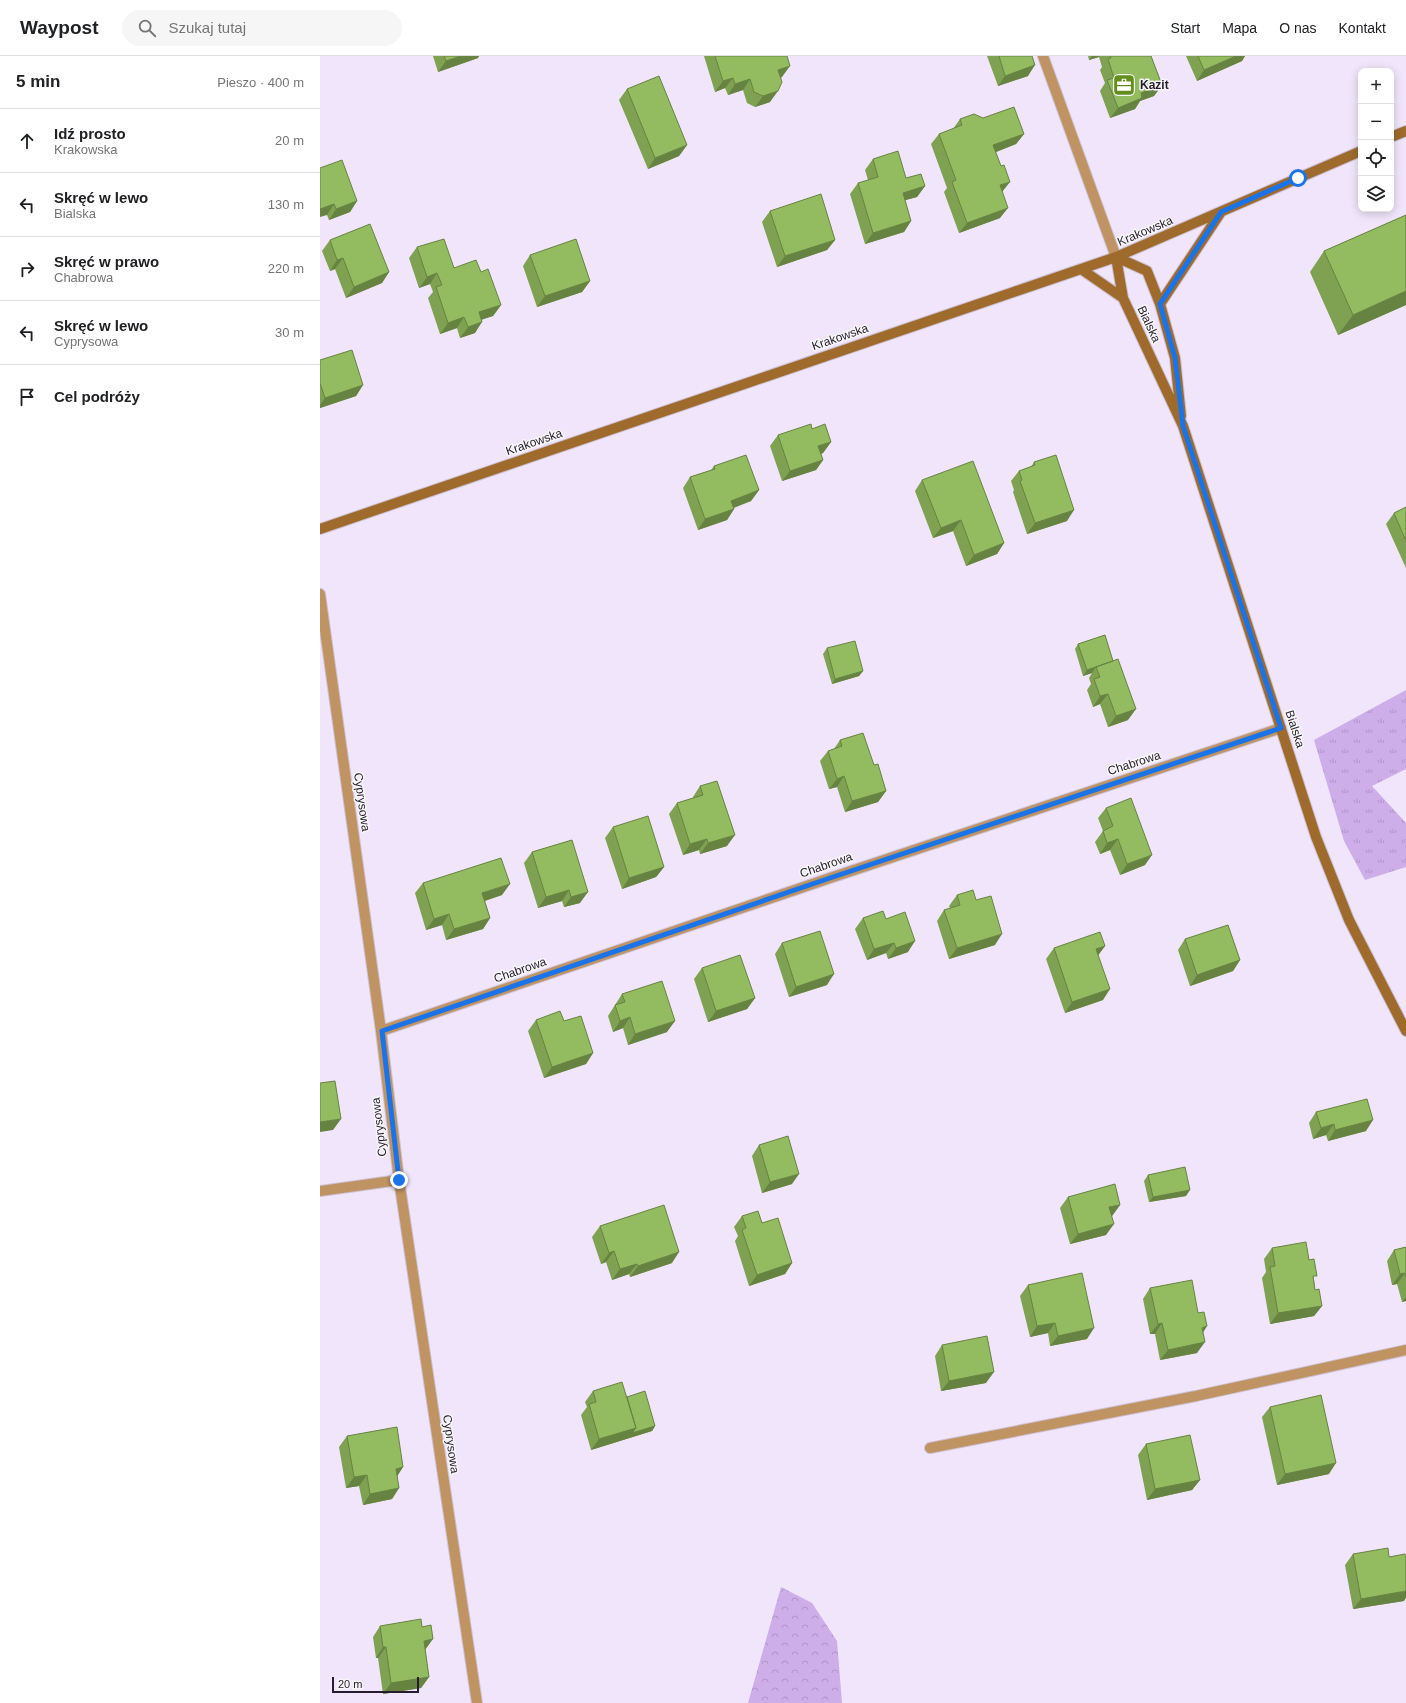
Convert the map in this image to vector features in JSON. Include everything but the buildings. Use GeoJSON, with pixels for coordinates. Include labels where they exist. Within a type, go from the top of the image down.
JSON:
{"type":"FeatureCollection","features":[{"type":"Feature","properties":{"kind":"street"},"geometry":{"type":"LineString","coordinates":[[1043,56],[1116,257]]}},
{"type":"Feature","properties":{"kind":"street"},"geometry":{"type":"LineString","coordinates":[[1394,136],[1406,131]]}},
{"type":"Feature","properties":{"kind":"street","name":"Krakowska"},"geometry":{"type":"LineString","coordinates":[[320,529],[1116,257],[1358,152]]}},
{"type":"Feature","properties":{"kind":"street","name":"Bialska"},"geometry":{"type":"LineString","coordinates":[[1160,304],[1221,212]]}},
{"type":"Feature","properties":{"kind":"street","name":"Bialska"},"geometry":{"type":"LineString","coordinates":[[1116,257],[1123,298],[1183,426],[1316,837],[1349,920],[1406,1031]]}},
{"type":"Feature","properties":{"kind":"street","name":"Bialska"},"geometry":{"type":"LineString","coordinates":[[1116,257],[1147,271],[1160,304],[1175,358],[1183,426]]}},
{"type":"Feature","properties":{"kind":"street","name":"Bialska"},"geometry":{"type":"LineString","coordinates":[[1081,269],[1123,298]]}},
{"type":"Feature","properties":{"kind":"street","name":"Cyprysowa"},"geometry":{"type":"LineString","coordinates":[[320,594],[382,1031],[399,1180],[476,1703]]}},
{"type":"Feature","properties":{"kind":"street","name":"Chabrowa"},"geometry":{"type":"LineString","coordinates":[[382,1031],[830,878],[1281,728]]}},
{"type":"Feature","properties":{"kind":"street"},"geometry":{"type":"LineString","coordinates":[[320,1191],[399,1180]]}},
{"type":"Feature","properties":{"kind":"street"},"geometry":{"type":"LineString","coordinates":[[930,1448],[1196,1396],[1406,1350]]}},
{"type":"Feature","properties":{"kind":"green space"},"geometry":{"type":"Polygon","coordinates":[[[1406,690],[1406,769],[1372,786],[1406,823],[1406,867],[1365,880],[1344,841],[1314,740],[1406,690]]]}},
{"type":"Feature","properties":{"kind":"green space"},"geometry":{"type":"Polygon","coordinates":[[[781,1587],[812,1603],[837,1641],[842,1703],[748,1703],[781,1587]]]}},
{"type":"Feature","properties":{"kind":"place","name":"Kazit"},"geometry":{"type":"Point","coordinates":[1124,85]}},
{"type":"Feature","properties":{"kind":"route"},"geometry":{"type":"LineString","coordinates":[[399,1180],[382,1031],[830,878],[1281,728],[1183,426],[1175,358],[1160,304],[1221,212],[1298,178]]}}]}
